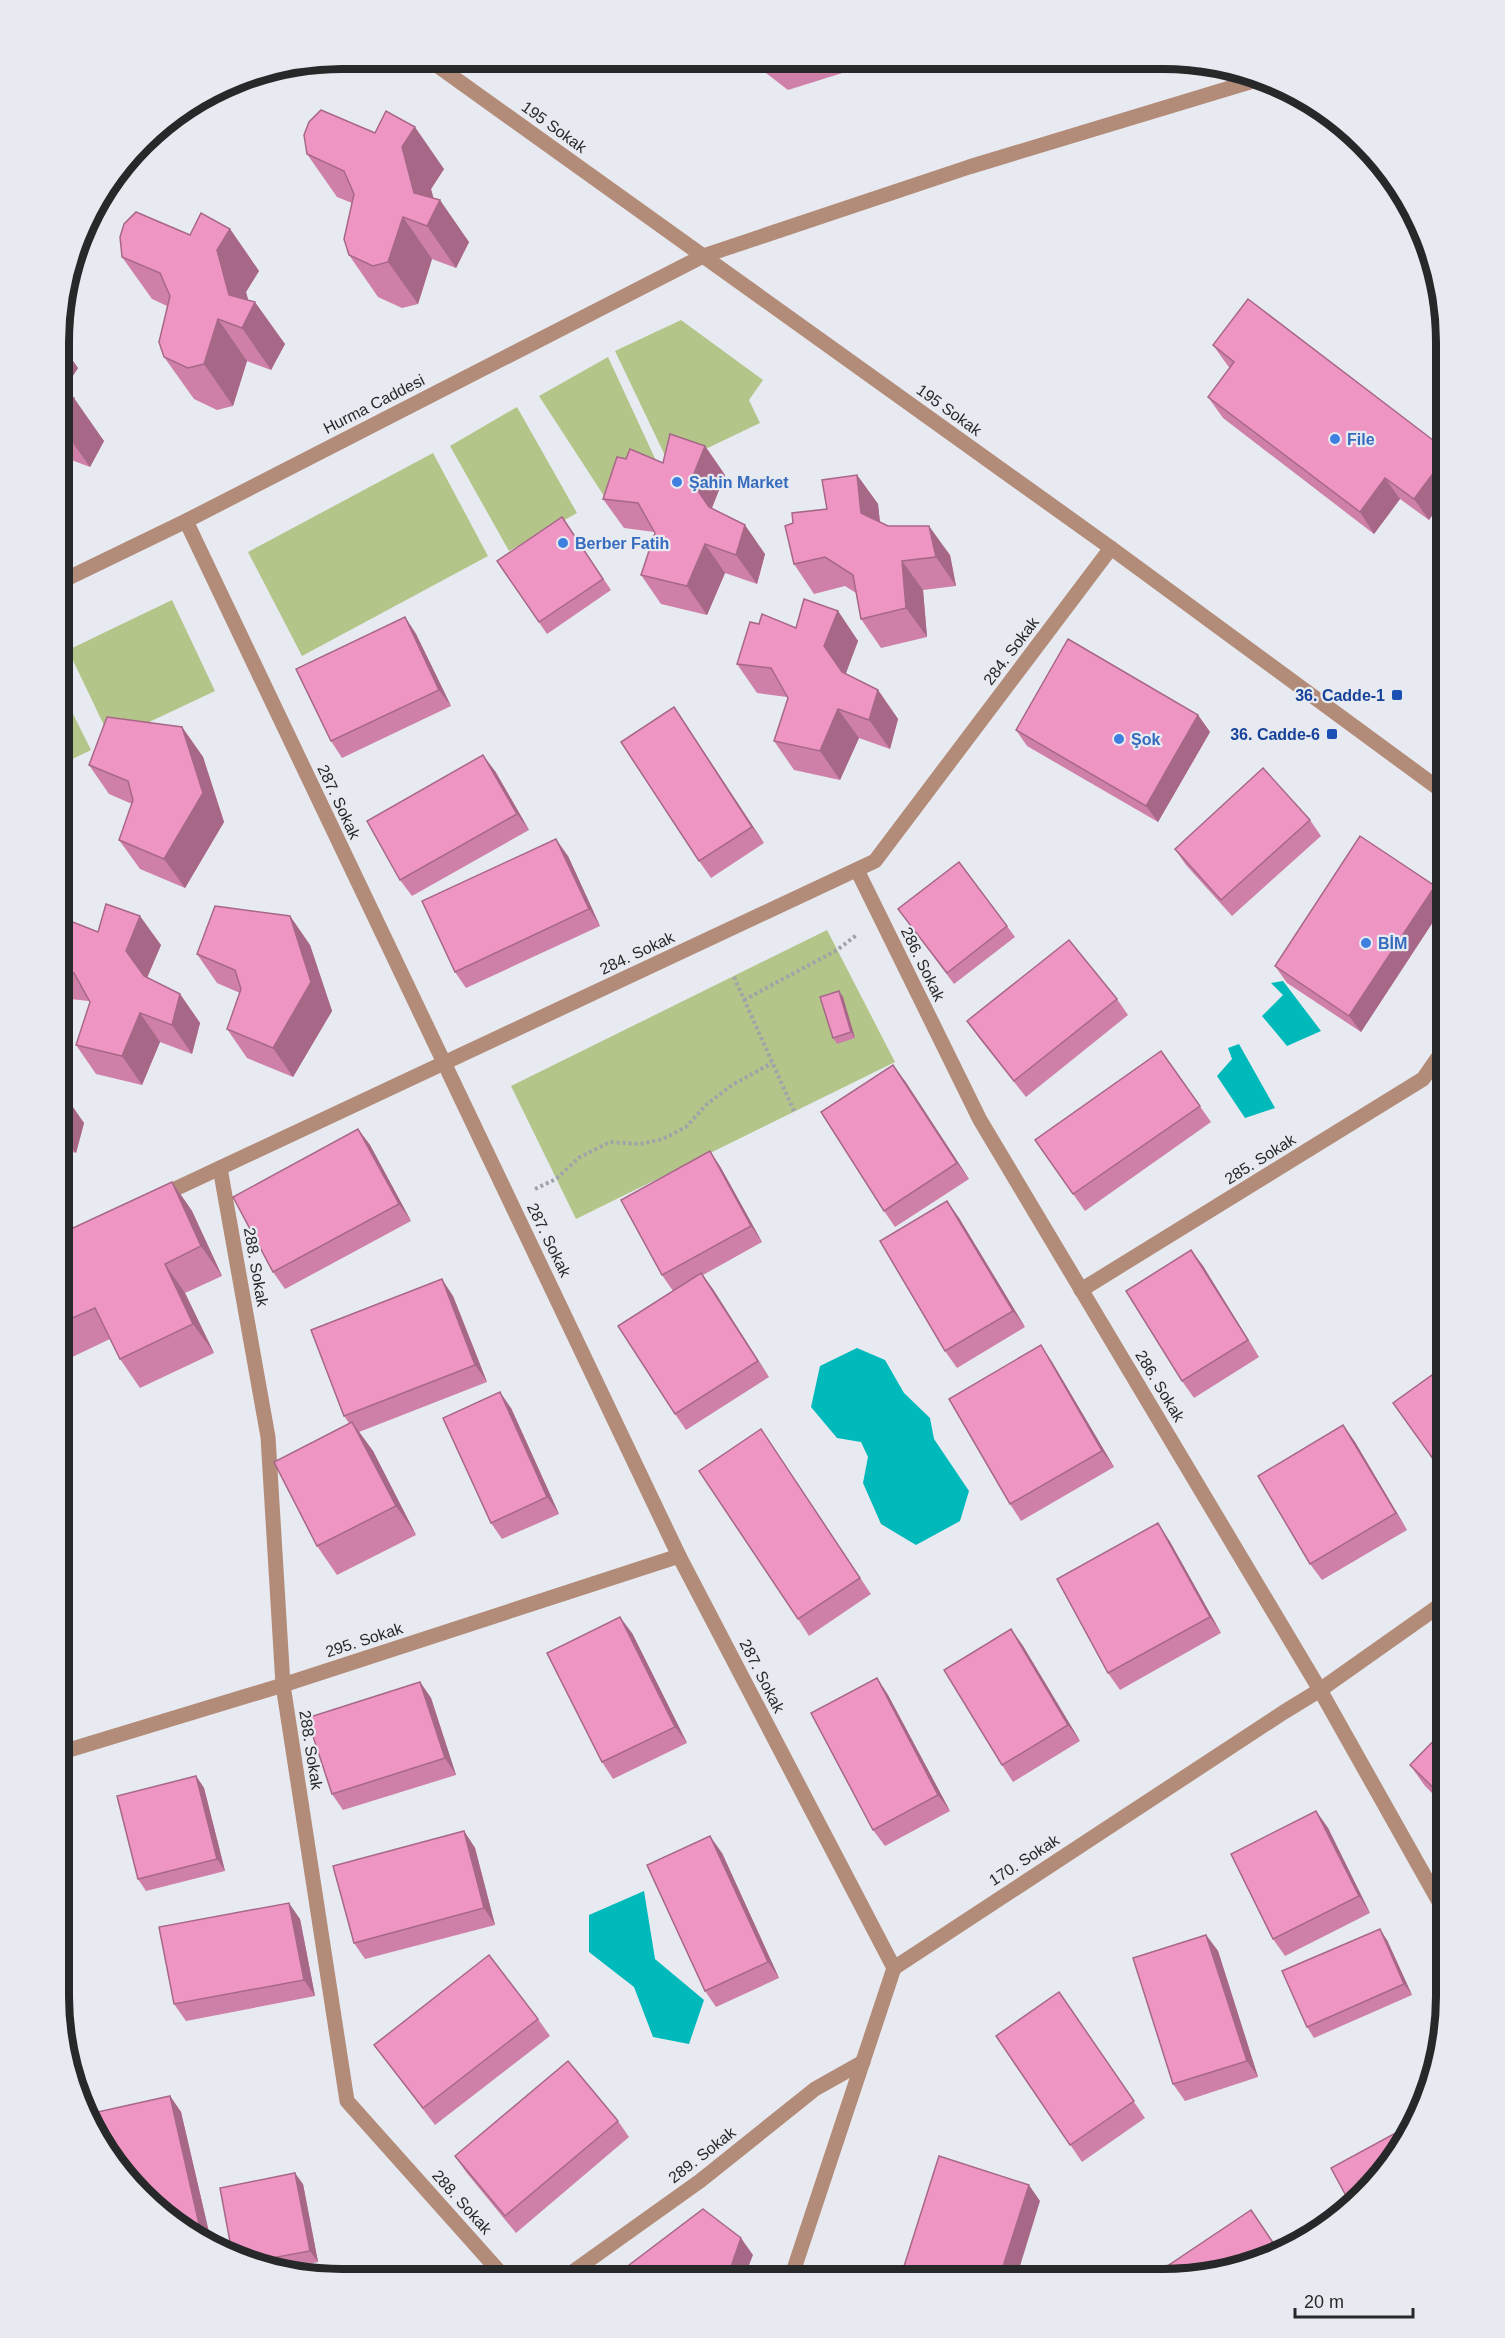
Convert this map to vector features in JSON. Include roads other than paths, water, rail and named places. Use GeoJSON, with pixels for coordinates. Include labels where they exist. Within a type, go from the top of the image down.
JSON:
{"type":"FeatureCollection","features":[{"type":"Feature","properties":{"kind":"street","name":"195 Sokak"},"geometry":{"type":"LineString","coordinates":[[442,69],[1111,548],[1436,787]]}},
{"type":"Feature","properties":{"kind":"street","name":"Hurma Caddesi"},"geometry":{"type":"LineString","coordinates":[[69,578],[186,521],[703,256],[969,167],[1247,83]]}},
{"type":"Feature","properties":{"kind":"street","name":"287. Sokak"},"geometry":{"type":"LineString","coordinates":[[186,521],[679,1556],[894,1968]]}},
{"type":"Feature","properties":{"kind":"street","name":"284. Sokak"},"geometry":{"type":"LineString","coordinates":[[145,1203],[875,861],[1111,548]]}},
{"type":"Feature","properties":{"kind":"street","name":"286. Sokak"},"geometry":{"type":"LineString","coordinates":[[856,870],[980,1120],[1320,1690],[1436,1896]]}},
{"type":"Feature","properties":{"kind":"street","name":"285. Sokak"},"geometry":{"type":"LineString","coordinates":[[1081,1290],[1424,1079],[1436,1061]]}},
{"type":"Feature","properties":{"kind":"street","name":"288. Sokak"},"geometry":{"type":"LineString","coordinates":[[220,1168],[268,1437],[283,1685],[347,2101],[497,2269]]}},
{"type":"Feature","properties":{"kind":"street","name":"295. Sokak"},"geometry":{"type":"LineString","coordinates":[[69,1750],[283,1685],[679,1556]]}},
{"type":"Feature","properties":{"kind":"street","name":"170. Sokak"},"geometry":{"type":"LineString","coordinates":[[894,1968],[1320,1690],[1436,1608]]}},
{"type":"Feature","properties":{"kind":"street"},"geometry":{"type":"LineString","coordinates":[[794,2269],[894,1968]]}},
{"type":"Feature","properties":{"kind":"street","name":"289. Sokak"},"geometry":{"type":"LineString","coordinates":[[577,2269],[700,2181],[815,2089],[863,2062]]}},
{"type":"Feature","properties":{"kind":"water"},"geometry":{"type":"Polygon","coordinates":[[[1283,981],[1321,1031],[1287,1046],[1262,1016],[1283,995],[1271,983],[1283,981]]]}},
{"type":"Feature","properties":{"kind":"water"},"geometry":{"type":"Polygon","coordinates":[[[1239,1044],[1275,1108],[1245,1118],[1217,1076],[1232,1059],[1228,1048],[1239,1044]]]}},
{"type":"Feature","properties":{"kind":"water"},"geometry":{"type":"Polygon","coordinates":[[[857,1348],[885,1360],[904,1393],[930,1418],[934,1439],[969,1491],[960,1521],[916,1545],[881,1524],[863,1483],[868,1457],[861,1442],[837,1438],[811,1407],[820,1366],[857,1348]]]}},
{"type":"Feature","properties":{"kind":"water"},"geometry":{"type":"Polygon","coordinates":[[[644,1891],[655,1959],[704,2000],[689,2044],[653,2037],[634,1987],[589,1952],[589,1915],[644,1891]]]}},
{"type":"Feature","properties":{"kind":"place","name":"File"},"geometry":{"type":"Point","coordinates":[1335,439]}},
{"type":"Feature","properties":{"kind":"place","name":"Şahin Market"},"geometry":{"type":"Point","coordinates":[677,482]}},
{"type":"Feature","properties":{"kind":"place","name":"Berber Fatih"},"geometry":{"type":"Point","coordinates":[563,543]}},
{"type":"Feature","properties":{"kind":"place","name":"36. Cadde-1"},"geometry":{"type":"Point","coordinates":[1397,695]}},
{"type":"Feature","properties":{"kind":"place","name":"36. Cadde-6"},"geometry":{"type":"Point","coordinates":[1332,734]}},
{"type":"Feature","properties":{"kind":"place","name":"Şok"},"geometry":{"type":"Point","coordinates":[1119,739]}},
{"type":"Feature","properties":{"kind":"place","name":"BİM"},"geometry":{"type":"Point","coordinates":[1366,943]}}]}
